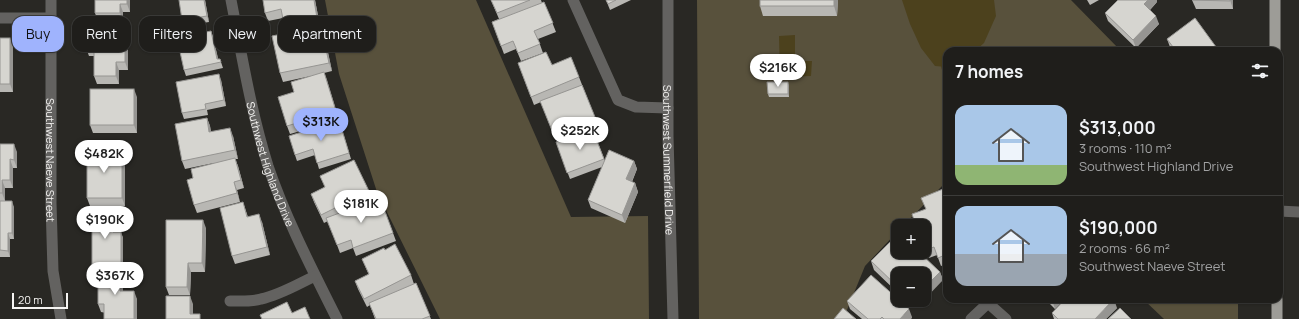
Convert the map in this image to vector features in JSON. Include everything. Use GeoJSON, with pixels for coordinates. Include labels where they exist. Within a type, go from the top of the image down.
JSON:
{"type":"FeatureCollection","features":[{"type":"Feature","properties":{"kind":"main road"},"geometry":{"type":"LineString","coordinates":[[1275,0],[1275,47]]}},
{"type":"Feature","properties":{"kind":"main road"},"geometry":{"type":"LineString","coordinates":[[1276,303],[1277,319]]}},
{"type":"Feature","properties":{"kind":"street","name":"Southwest Naeve Street"},"geometry":{"type":"LineString","coordinates":[[51,0],[51,16]]}},
{"type":"Feature","properties":{"kind":"street","name":"Southwest Highland Drive"},"geometry":{"type":"LineString","coordinates":[[231,0],[252,106],[268,166],[284,209],[337,319]]}},
{"type":"Feature","properties":{"kind":"street"},"geometry":{"type":"LineString","coordinates":[[573,0],[618,100],[636,107],[668,108]]}},
{"type":"Feature","properties":{"kind":"street","name":"Southwest Summerfield Drive"},"geometry":{"type":"LineString","coordinates":[[668,0],[668,108],[672,319]]}},
{"type":"Feature","properties":{"kind":"street"},"geometry":{"type":"LineString","coordinates":[[0,18],[12,18]]}},
{"type":"Feature","properties":{"kind":"street","name":"Southwest Naeve Street"},"geometry":{"type":"LineString","coordinates":[[51,52],[51,203],[53,271],[61,319]]}},
{"type":"Feature","properties":{"kind":"street"},"geometry":{"type":"LineString","coordinates":[[1283,212],[1299,212]]}},
{"type":"Feature","properties":{"kind":"street"},"geometry":{"type":"LineString","coordinates":[[230,301],[260,300],[275,295],[315,276]]}},
{"type":"Feature","properties":{"kind":"street"},"geometry":{"type":"LineString","coordinates":[[971,319],[987,303]]}},
{"type":"Feature","properties":{"kind":"street"},"geometry":{"type":"LineString","coordinates":[[989,303],[1006,319]]}},
{"type":"Feature","properties":{"kind":"shaded area"},"geometry":{"type":"Polygon","coordinates":[[[325,0],[476,0],[571,217],[648,216],[649,319],[440,319],[377,192],[339,74],[335,52],[376,52],[376,16],[328,16],[325,0]]]}},
{"type":"Feature","properties":{"kind":"shaded area"},"geometry":{"type":"Polygon","coordinates":[[[697,0],[1071,0],[1117,47],[943,47],[943,185],[910,219],[891,219],[891,238],[865,266],[847,310],[839,319],[699,319],[697,0]]]}},
{"type":"Feature","properties":{"kind":"shaded area"},"geometry":{"type":"Polygon","coordinates":[[[902,0],[994,0],[996,16],[984,43],[980,47],[943,47],[943,67],[935,66],[921,48],[910,24],[902,0]]]}},
{"type":"Feature","properties":{"kind":"shaded area"},"geometry":{"type":"Polygon","coordinates":[[[795,35],[795,61],[812,61],[811,76],[780,77],[779,36],[795,35]]]}},
{"type":"Feature","properties":{"kind":"shaded area"},"geometry":{"type":"Polygon","coordinates":[[[1147,303],[1238,303],[1238,319],[1164,319],[1147,303]]]}},
{"type":"Feature","properties":{"kind":"building"},"geometry":{"type":"Polygon","coordinates":[[[95,0],[127,0],[127,4],[120,4],[120,13],[95,13],[95,0]]]}},
{"type":"Feature","properties":{"kind":"building"},"geometry":{"type":"Polygon","coordinates":[[[179,0],[204,0],[207,16],[181,16],[179,0]]]}},
{"type":"Feature","properties":{"kind":"building"},"geometry":{"type":"Polygon","coordinates":[[[263,0],[314,0],[317,16],[282,16],[281,9],[265,13],[263,0]]]}},
{"type":"Feature","properties":{"kind":"building"},"geometry":{"type":"Polygon","coordinates":[[[491,0],[530,0],[497,13],[491,0]]]}},
{"type":"Feature","properties":{"kind":"building"},"geometry":{"type":"Polygon","coordinates":[[[606,0],[616,0],[608,4],[606,0]]]}},
{"type":"Feature","properties":{"kind":"building"},"geometry":{"type":"Polygon","coordinates":[[[760,0],[834,0],[834,6],[760,6],[760,0]]]}},
{"type":"Feature","properties":{"kind":"building"},"geometry":{"type":"Polygon","coordinates":[[[1118,0],[1148,0],[1144,4],[1156,16],[1133,40],[1105,13],[1118,0]]]}},
{"type":"Feature","properties":{"kind":"building"},"geometry":{"type":"Polygon","coordinates":[[[1192,0],[1230,0],[1230,1],[1192,0]]]}},
{"type":"Feature","properties":{"kind":"building"},"geometry":{"type":"Polygon","coordinates":[[[544,2],[553,23],[534,31],[540,44],[518,53],[513,41],[501,46],[492,22],[544,2]]]}},
{"type":"Feature","properties":{"kind":"building"},"geometry":{"type":"Polygon","coordinates":[[[1195,18],[1216,47],[1173,47],[1167,39],[1195,18]]]}},
{"type":"Feature","properties":{"kind":"building"},"geometry":{"type":"Polygon","coordinates":[[[211,31],[214,52],[216,52],[217,59],[220,59],[221,62],[184,70],[180,52],[206,52],[206,32],[211,31]]]}},
{"type":"Feature","properties":{"kind":"building"},"geometry":{"type":"Polygon","coordinates":[[[278,35],[278,52],[327,52],[329,63],[280,73],[272,36],[278,35]]]}},
{"type":"Feature","properties":{"kind":"building"},"geometry":{"type":"Polygon","coordinates":[[[0,38],[10,38],[10,84],[0,84],[0,38]]]}},
{"type":"Feature","properties":{"kind":"building"},"geometry":{"type":"Polygon","coordinates":[[[94,52],[125,52],[125,62],[116,62],[116,76],[94,76],[94,52]]]}},
{"type":"Feature","properties":{"kind":"building"},"geometry":{"type":"Polygon","coordinates":[[[546,52],[552,65],[571,57],[579,77],[531,97],[518,63],[546,52]]]}},
{"type":"Feature","properties":{"kind":"building"},"geometry":{"type":"Polygon","coordinates":[[[324,72],[336,111],[287,126],[278,97],[294,92],[291,82],[324,72]]]}},
{"type":"Feature","properties":{"kind":"building"},"geometry":{"type":"Polygon","coordinates":[[[219,74],[224,100],[205,104],[206,109],[182,113],[176,82],[219,74]]]}},
{"type":"Feature","properties":{"kind":"building"},"geometry":{"type":"Polygon","coordinates":[[[767,82],[788,82],[788,94],[768,94],[767,82]]]}},
{"type":"Feature","properties":{"kind":"building"},"geometry":{"type":"Polygon","coordinates":[[[582,85],[595,117],[553,133],[540,101],[582,85]]]}},
{"type":"Feature","properties":{"kind":"building"},"geometry":{"type":"Polygon","coordinates":[[[90,89],[134,89],[134,125],[90,125],[90,89]]]}},
{"type":"Feature","properties":{"kind":"building"},"geometry":{"type":"Polygon","coordinates":[[[207,118],[209,132],[230,128],[235,150],[182,161],[175,124],[207,118]]]}},
{"type":"Feature","properties":{"kind":"building"},"geometry":{"type":"Polygon","coordinates":[[[339,120],[349,153],[317,163],[313,149],[295,155],[289,136],[339,120]]]}},
{"type":"Feature","properties":{"kind":"building"},"geometry":{"type":"Polygon","coordinates":[[[592,128],[604,159],[567,173],[556,142],[592,128]]]}},
{"type":"Feature","properties":{"kind":"building"},"geometry":{"type":"Polygon","coordinates":[[[0,144],[14,144],[14,160],[10,159],[10,180],[2,180],[2,193],[0,193],[0,144]]]}},
{"type":"Feature","properties":{"kind":"building"},"geometry":{"type":"Polygon","coordinates":[[[87,149],[111,149],[111,154],[122,154],[122,198],[87,198],[87,149]]]}},
{"type":"Feature","properties":{"kind":"building"},"geometry":{"type":"Polygon","coordinates":[[[609,150],[634,161],[626,179],[635,183],[622,215],[588,200],[609,150]]]}},
{"type":"Feature","properties":{"kind":"building"},"geometry":{"type":"Polygon","coordinates":[[[235,158],[241,180],[234,182],[237,193],[194,205],[187,180],[193,178],[191,169],[235,158]]]}},
{"type":"Feature","properties":{"kind":"building"},"geometry":{"type":"Polygon","coordinates":[[[354,160],[369,191],[321,215],[311,194],[325,187],[320,176],[354,160]]]}},
{"type":"Feature","properties":{"kind":"building"},"geometry":{"type":"Polygon","coordinates":[[[943,189],[943,256],[938,258],[934,247],[931,248],[931,219],[914,219],[912,214],[926,209],[921,198],[943,189]]]}},
{"type":"Feature","properties":{"kind":"building"},"geometry":{"type":"Polygon","coordinates":[[[380,198],[393,233],[353,248],[351,240],[337,245],[326,218],[380,198]]]}},
{"type":"Feature","properties":{"kind":"building"},"geometry":{"type":"Polygon","coordinates":[[[0,201],[12,201],[12,233],[8,233],[8,251],[0,250],[0,201]]]}},
{"type":"Feature","properties":{"kind":"building"},"geometry":{"type":"Polygon","coordinates":[[[243,202],[247,217],[259,214],[267,247],[232,256],[220,208],[243,202]]]}},
{"type":"Feature","properties":{"kind":"building"},"geometry":{"type":"Polygon","coordinates":[[[92,210],[113,210],[113,232],[121,232],[121,265],[92,265],[92,210]]]}},
{"type":"Feature","properties":{"kind":"building"},"geometry":{"type":"Polygon","coordinates":[[[166,220],[203,220],[202,263],[188,263],[187,287],[166,287],[166,220]]]}},
{"type":"Feature","properties":{"kind":"building"},"geometry":{"type":"Polygon","coordinates":[[[891,241],[891,259],[926,259],[940,272],[931,281],[931,267],[891,267],[891,280],[871,261],[891,241]]]}},
{"type":"Feature","properties":{"kind":"building"},"geometry":{"type":"Polygon","coordinates":[[[395,244],[411,275],[364,299],[355,281],[369,274],[362,259],[384,248],[385,250],[395,244]]]}},
{"type":"Feature","properties":{"kind":"building"},"geometry":{"type":"Polygon","coordinates":[[[98,270],[120,270],[120,291],[134,291],[134,319],[104,319],[104,304],[98,304],[98,270]]]}},
{"type":"Feature","properties":{"kind":"building"},"geometry":{"type":"Polygon","coordinates":[[[871,275],[891,293],[891,307],[907,307],[909,309],[900,319],[884,319],[882,317],[880,319],[868,319],[847,301],[871,275]]]}},
{"type":"Feature","properties":{"kind":"building"},"geometry":{"type":"Polygon","coordinates":[[[416,283],[430,316],[422,319],[376,319],[369,303],[416,283]]]}},
{"type":"Feature","properties":{"kind":"building"},"geometry":{"type":"Polygon","coordinates":[[[166,296],[190,296],[190,314],[200,314],[200,319],[166,319],[166,296]]]}},
{"type":"Feature","properties":{"kind":"building"},"geometry":{"type":"Polygon","coordinates":[[[287,302],[292,313],[305,307],[310,319],[262,319],[260,315],[287,302]]]}},
{"type":"Feature","properties":{"kind":"building"},"geometry":{"type":"Polygon","coordinates":[[[1061,303],[1110,303],[1095,319],[1058,319],[1052,313],[1061,303]]]}},
{"type":"Feature","properties":{"kind":"building"},"geometry":{"type":"Polygon","coordinates":[[[843,308],[856,319],[834,319],[843,308]]]}},
{"type":"Feature","properties":{"kind":"building"},"geometry":{"type":"Polygon","coordinates":[[[1120,308],[1131,319],[1108,319],[1120,308]]]}}]}
